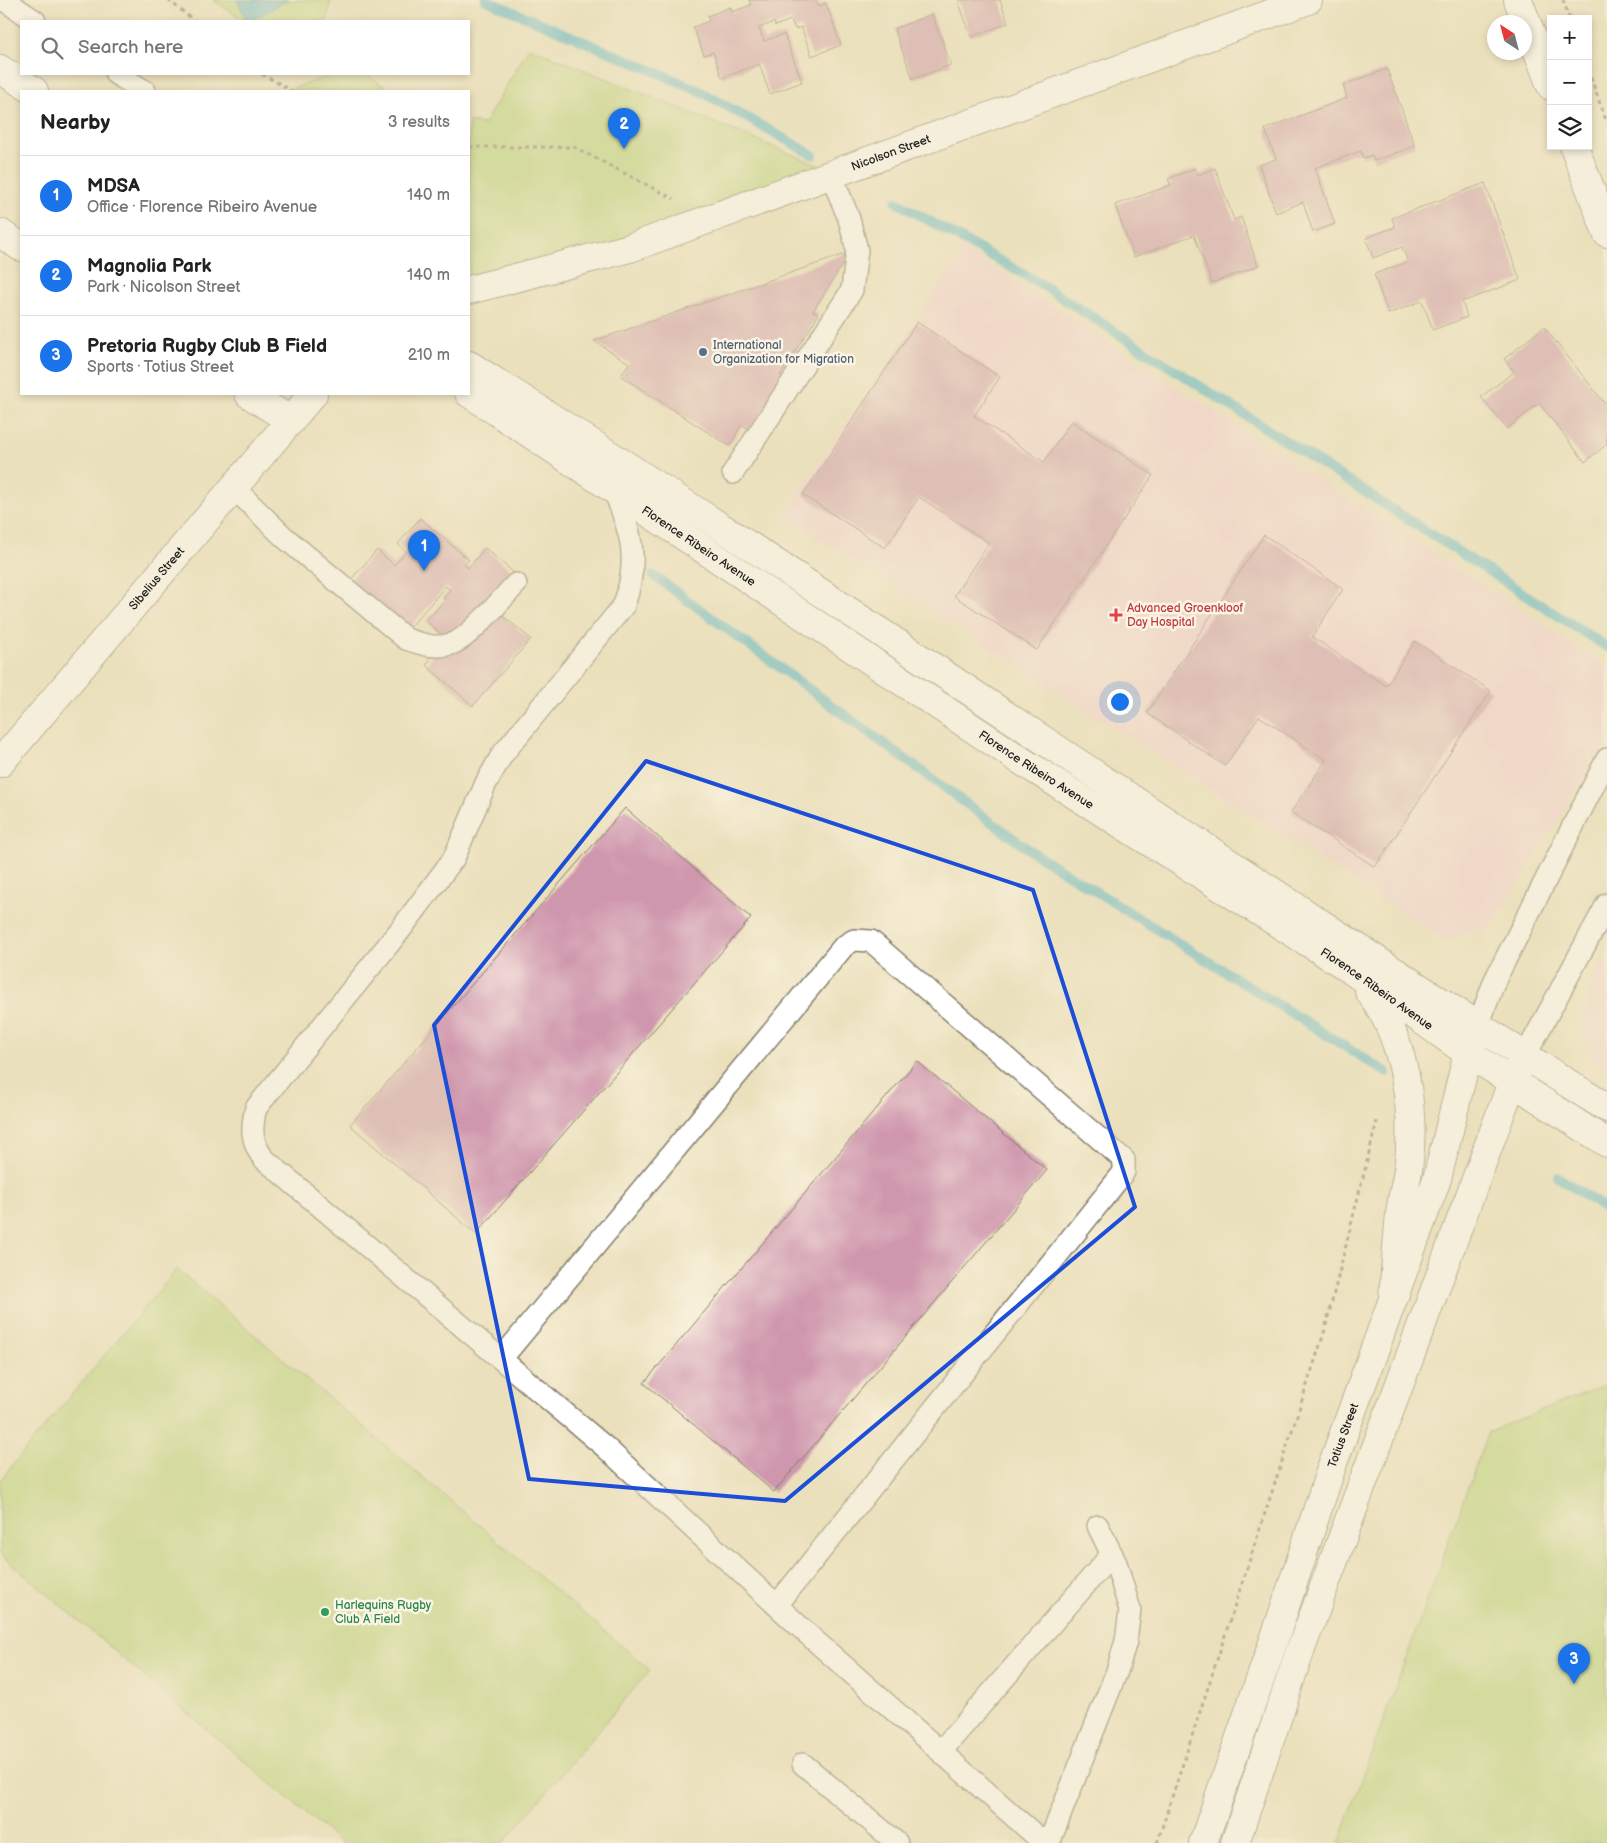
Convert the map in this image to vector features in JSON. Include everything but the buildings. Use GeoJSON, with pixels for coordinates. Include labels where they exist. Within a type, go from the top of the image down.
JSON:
{"type":"FeatureCollection","features":[{"type":"Feature","properties":{"kind":"street","name":"Nicolson Street"},"geometry":{"type":"LineString","coordinates":[[470,290],[630,248],[1308,0]]}},
{"type":"Feature","properties":{"kind":"street"},"geometry":{"type":"LineString","coordinates":[[1518,0],[1547,76]]}},
{"type":"Feature","properties":{"kind":"street"},"geometry":{"type":"LineString","coordinates":[[0,69],[32,90]]}},
{"type":"Feature","properties":{"kind":"street"},"geometry":{"type":"LineString","coordinates":[[1576,150],[1607,233]]}},
{"type":"Feature","properties":{"kind":"street"},"geometry":{"type":"LineString","coordinates":[[0,233],[20,246]]}},
{"type":"Feature","properties":{"kind":"street","name":"Florence Ribeiro Avenue"},"geometry":{"type":"LineString","coordinates":[[470,366],[643,475],[1478,1026],[1607,1108]]}},
{"type":"Feature","properties":{"kind":"street"},"geometry":{"type":"LineString","coordinates":[[251,395],[291,421]]}},
{"type":"Feature","properties":{"kind":"street","name":"Sibelius Street"},"geometry":{"type":"LineString","coordinates":[[0,763],[313,395]]}},
{"type":"Feature","properties":{"kind":"street","name":"Florence Ribeiro Avenue"},"geometry":{"type":"LineString","coordinates":[[470,395],[1020,760],[1344,965],[1468,1053],[1513,1080],[1607,1143]]}},
{"type":"Feature","properties":{"kind":"street"},"geometry":{"type":"LineString","coordinates":[[1344,965],[1369,991],[1390,1022],[1397,1043],[1409,1100],[1409,1168],[1400,1212],[1393,1299]]}},
{"type":"Feature","properties":{"kind":"street","name":"Totius Street"},"geometry":{"type":"LineString","coordinates":[[1203,1843],[1276,1637],[1333,1463],[1437,1179],[1468,1053],[1478,1026]]}},
{"type":"Feature","properties":{"kind":"street"},"geometry":{"type":"LineString","coordinates":[[1234,1843],[1299,1654],[1471,1198],[1513,1080],[1525,1056]]}},
{"type":"Feature","properties":{"kind":"lane"},"geometry":{"type":"LineString","coordinates":[[4,0],[34,20]]}},
{"type":"Feature","properties":{"kind":"lane"},"geometry":{"type":"LineString","coordinates":[[118,75],[143,90]]}},
{"type":"Feature","properties":{"kind":"lane"},"geometry":{"type":"LineString","coordinates":[[734,473],[852,290],[857,250],[849,219],[830,174]]}},
{"type":"Feature","properties":{"kind":"lane"},"geometry":{"type":"LineString","coordinates":[[234,488],[284,537],[406,639],[426,646],[452,644],[465,636],[516,584]]}},
{"type":"Feature","properties":{"kind":"lane"},"geometry":{"type":"LineString","coordinates":[[613,488],[627,522],[634,558],[630,588],[624,605],[502,755],[486,783],[454,858],[401,929],[256,1108],[251,1129],[255,1146],[263,1158],[605,1447],[777,1605],[1044,1843]]}},
{"type":"Feature","properties":{"kind":"lane"},"geometry":{"type":"LineString","coordinates":[[1478,1026],[1495,980],[1607,759]]}},
{"type":"Feature","properties":{"kind":"lane"},"geometry":{"type":"LineString","coordinates":[[1525,1056],[1607,904]]}},
{"type":"Feature","properties":{"kind":"lane"},"geometry":{"type":"LineString","coordinates":[[501,1358],[844,946],[854,940],[871,941],[1124,1160],[1124,1172],[777,1605]]}},
{"type":"Feature","properties":{"kind":"lane"},"geometry":{"type":"LineString","coordinates":[[1049,1843],[1117,1671],[1126,1640],[1130,1610],[1112,1554],[1098,1526]]}},
{"type":"Feature","properties":{"kind":"lane"},"geometry":{"type":"LineString","coordinates":[[941,1751],[1112,1554]]}},
{"type":"Feature","properties":{"kind":"lane"},"geometry":{"type":"LineString","coordinates":[[803,1764],[897,1843]]}},
{"type":"Feature","properties":{"kind":"path"},"geometry":{"type":"LineString","coordinates":[[168,0],[194,20]]}},
{"type":"Feature","properties":{"kind":"path"},"geometry":{"type":"LineString","coordinates":[[1564,0],[1569,15]]}},
{"type":"Feature","properties":{"kind":"path"},"geometry":{"type":"LineString","coordinates":[[264,75],[290,90]]}},
{"type":"Feature","properties":{"kind":"path"},"geometry":{"type":"LineString","coordinates":[[1592,81],[1607,123]]}},
{"type":"Feature","properties":{"kind":"path"},"geometry":{"type":"LineString","coordinates":[[1157,1843],[1324,1333],[1380,1106],[1391,1100],[1409,1100]]}},
{"type":"Feature","properties":{"kind":"highlighted area"},"geometry":{"type":"Polygon","coordinates":[[[646,761],[1033,890],[1135,1207],[785,1501],[529,1479],[434,1025],[646,761]]]}},
{"type":"Feature","properties":{"kind":"shaded area"},"geometry":{"type":"Polygon","coordinates":[[[964,249],[1607,666],[1607,792],[1584,777],[1492,927],[1444,939],[783,516],[964,249]]]}},
{"type":"Feature","properties":{"kind":"shaded area"},"geometry":{"type":"Polygon","coordinates":[[[1607,951],[1607,1069],[1592,1058],[1580,1024],[1597,968],[1607,951]]]}},
{"type":"Feature","properties":{"kind":"green space"},"geometry":{"type":"Polygon","coordinates":[[[213,0],[331,0],[327,20],[243,20],[213,0]]]}},
{"type":"Feature","properties":{"kind":"green space"},"geometry":{"type":"Polygon","coordinates":[[[529,47],[840,174],[470,294],[470,122],[484,124],[529,47]]]}},
{"type":"Feature","properties":{"kind":"green space"},"geometry":{"type":"Polygon","coordinates":[[[331,75],[367,75],[390,90],[288,90],[331,75]]]}},
{"type":"Feature","properties":{"kind":"green space","name":"Harlequins Rugby Club A Field"},"geometry":{"type":"Polygon","coordinates":[[[177,1269],[650,1670],[503,1843],[341,1843],[0,1554],[0,1480],[177,1269]]]}},
{"type":"Feature","properties":{"kind":"green space"},"geometry":{"type":"Polygon","coordinates":[[[1607,1384],[1607,1843],[1339,1843],[1488,1432],[1607,1384]]]}},
{"type":"Feature","properties":{"kind":"water"},"geometry":{"type":"Polygon","coordinates":[[[237,0],[288,0],[253,20],[247,20],[237,0]]]}},
{"type":"Feature","properties":{"kind":"waterway"},"geometry":{"type":"LineString","coordinates":[[486,0],[696,89],[813,155]]}},
{"type":"Feature","properties":{"kind":"waterway"},"geometry":{"type":"LineString","coordinates":[[896,202],[1039,283],[1607,647]]}},
{"type":"Feature","properties":{"kind":"waterway"},"geometry":{"type":"LineString","coordinates":[[653,575],[1031,851],[1386,1072]]}},
{"type":"Feature","properties":{"kind":"waterway"},"geometry":{"type":"LineString","coordinates":[[1558,1177],[1607,1210]]}},
{"type":"Feature","properties":{"kind":"place","name":"Magnolia Park"},"geometry":{"type":"Point","coordinates":[624,149]}},
{"type":"Feature","properties":{"kind":"place","name":"International Organization for Migration"},"geometry":{"type":"Point","coordinates":[703,352]}},
{"type":"Feature","properties":{"kind":"place","name":"MDSA"},"geometry":{"type":"Point","coordinates":[424,571]}},
{"type":"Feature","properties":{"kind":"place","name":"Advanced Groenkloof Day Hospital"},"geometry":{"type":"Point","coordinates":[1116,615]}},
{"type":"Feature","properties":{"kind":"place","name":"Harlequins Rugby Club A Field"},"geometry":{"type":"Point","coordinates":[325,1612]}},
{"type":"Feature","properties":{"kind":"place","name":"Pretoria Rugby Club B Field"},"geometry":{"type":"Point","coordinates":[1574,1684]}}]}
